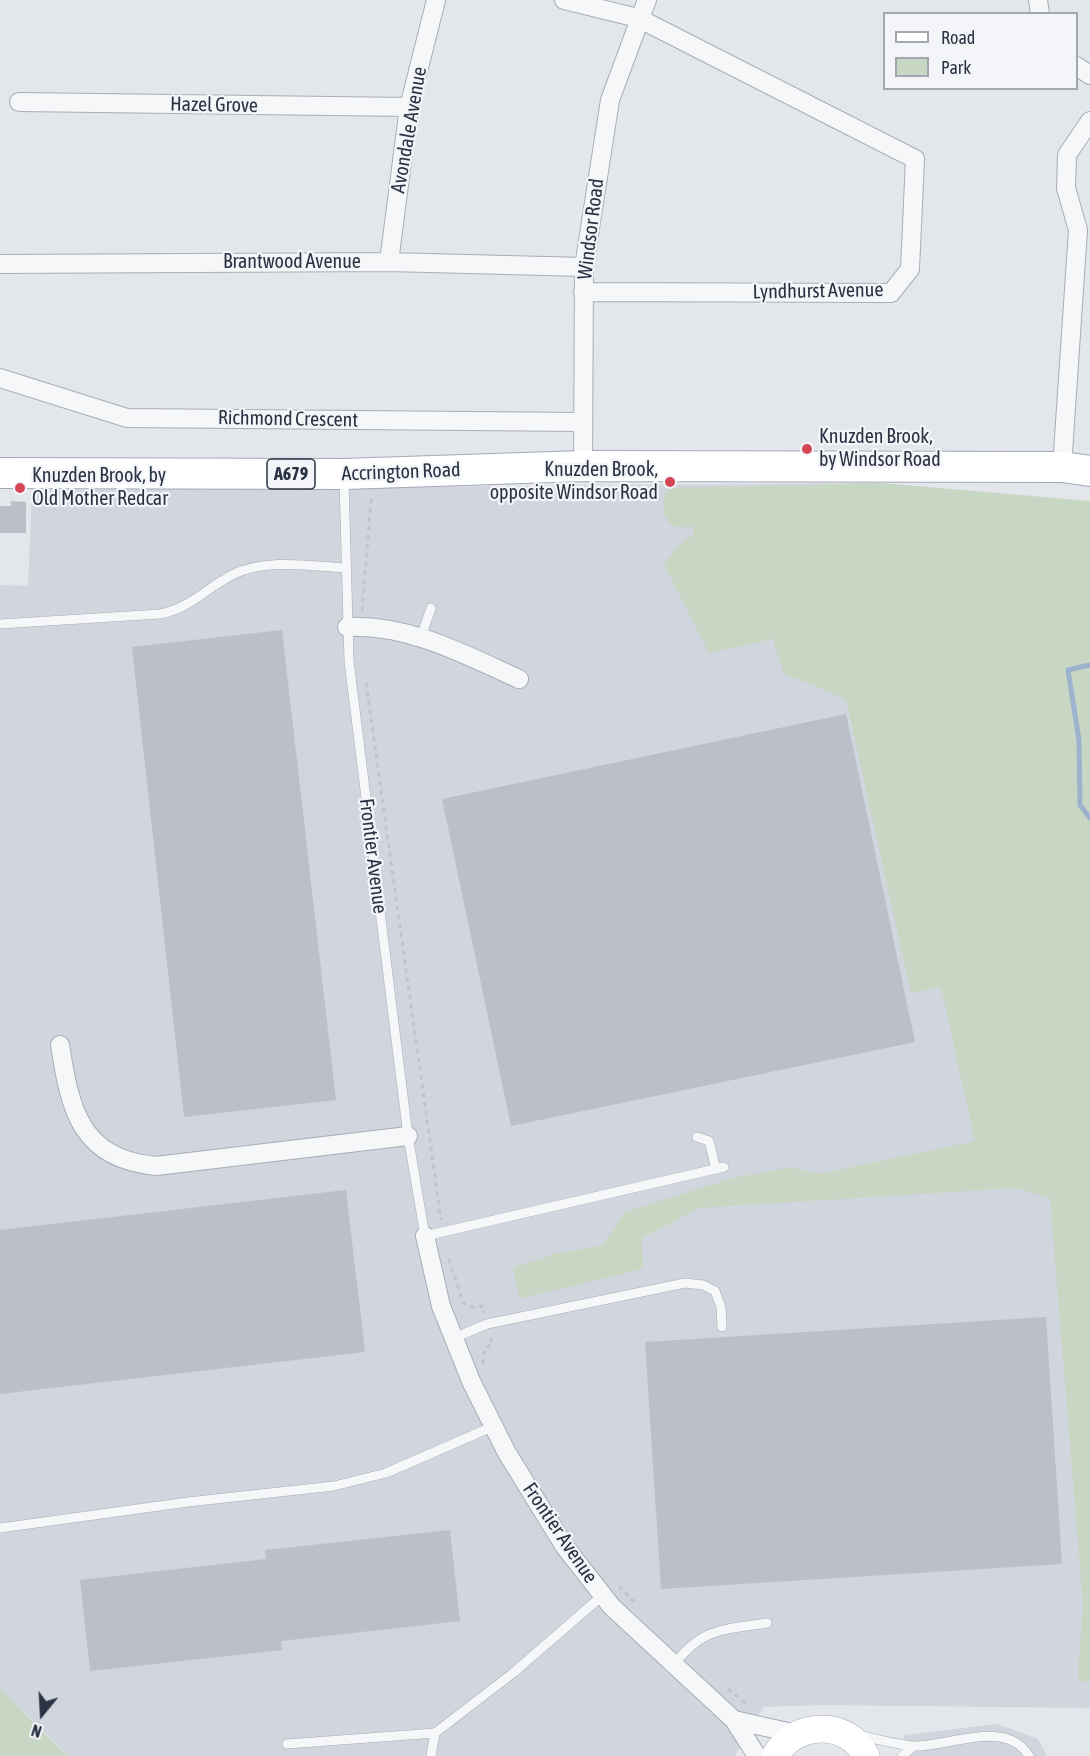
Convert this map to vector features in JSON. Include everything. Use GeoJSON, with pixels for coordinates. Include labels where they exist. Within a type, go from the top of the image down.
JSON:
{"type":"FeatureCollection","features":[{"type":"Feature","properties":{"kind":"main road","name":"Accrington Road"},"geometry":{"type":"LineString","coordinates":[[0,473],[344,474],[583,466],[1076,469]]}},
{"type":"Feature","properties":{"kind":"street","name":"Avondale Avenue"},"geometry":{"type":"LineString","coordinates":[[389,262],[410,107],[436,0]]}},
{"type":"Feature","properties":{"kind":"street"},"geometry":{"type":"LineString","coordinates":[[564,0],[639,18]]}},
{"type":"Feature","properties":{"kind":"street","name":"Windsor Road"},"geometry":{"type":"LineString","coordinates":[[583,466],[584,267],[610,100],[647,0]]}},
{"type":"Feature","properties":{"kind":"street","name":"Lyndhurst Avenue"},"geometry":{"type":"LineString","coordinates":[[583,292],[891,293],[910,269],[915,159],[639,18]]}},
{"type":"Feature","properties":{"kind":"street","name":"Hazel Grove"},"geometry":{"type":"LineString","coordinates":[[19,102],[410,107]]}},
{"type":"Feature","properties":{"kind":"street"},"geometry":{"type":"LineString","coordinates":[[1076,469],[1078,230],[1066,188],[1067,155],[1090,121]]}},
{"type":"Feature","properties":{"kind":"street","name":"Brantwood Avenue"},"geometry":{"type":"LineString","coordinates":[[0,264],[389,262],[584,267]]}},
{"type":"Feature","properties":{"kind":"street","name":"Richmond Crescent"},"geometry":{"type":"LineString","coordinates":[[0,378],[128,418],[582,422]]}},
{"type":"Feature","properties":{"kind":"street"},"geometry":{"type":"LineString","coordinates":[[353,627],[387,629],[421,637],[519,679]]}},
{"type":"Feature","properties":{"kind":"street"},"geometry":{"type":"LineString","coordinates":[[60,1045],[70,1103],[83,1126],[107,1152],[139,1165],[156,1166],[408,1136]]}},
{"type":"Feature","properties":{"kind":"street","name":"Frontier Avenue"},"geometry":{"type":"LineString","coordinates":[[434,1234],[441,1306],[507,1453],[566,1547],[608,1588],[674,1666],[734,1720],[758,1756]]}},
{"type":"Feature","properties":{"kind":"street","name":"Frontier Avenue"},"geometry":{"type":"LineString","coordinates":[[734,1720],[797,1734]]}},
{"type":"Feature","properties":{"kind":"street"},"geometry":{"type":"LineString","coordinates":[[775,1756],[787,1741],[797,1734],[812,1729],[827,1728],[855,1741],[866,1756]]}},
{"type":"Feature","properties":{"kind":"lane","name":"Frontier Avenue"},"geometry":{"type":"LineString","coordinates":[[344,474],[346,568],[408,1136],[434,1234]]}},
{"type":"Feature","properties":{"kind":"lane"},"geometry":{"type":"LineString","coordinates":[[0,624],[160,614],[180,609],[234,574],[266,566],[346,568]]}},
{"type":"Feature","properties":{"kind":"lane"},"geometry":{"type":"LineString","coordinates":[[421,637],[431,608]]}},
{"type":"Feature","properties":{"kind":"lane"},"geometry":{"type":"LineString","coordinates":[[434,1234],[720,1168],[709,1142],[698,1137]]}},
{"type":"Feature","properties":{"kind":"lane"},"geometry":{"type":"LineString","coordinates":[[454,1338],[487,1324],[685,1283],[704,1285],[714,1291],[721,1307],[722,1327]]}},
{"type":"Feature","properties":{"kind":"lane"},"geometry":{"type":"LineString","coordinates":[[0,1528],[334,1486],[386,1473],[494,1426]]}},
{"type":"Feature","properties":{"kind":"lane"},"geometry":{"type":"LineString","coordinates":[[287,1744],[435,1734],[513,1673],[608,1588]]}},
{"type":"Feature","properties":{"kind":"lane"},"geometry":{"type":"LineString","coordinates":[[674,1666],[691,1644],[711,1632],[767,1623]]}},
{"type":"Feature","properties":{"kind":"lane"},"geometry":{"type":"LineString","coordinates":[[842,1733],[914,1746],[976,1737],[1005,1738],[1019,1743],[1029,1756]]}},
{"type":"Feature","properties":{"kind":"lane"},"geometry":{"type":"LineString","coordinates":[[431,1756],[435,1734]]}},
{"type":"Feature","properties":{"kind":"lane"},"geometry":{"type":"LineString","coordinates":[[902,1756],[914,1746]]}},
{"type":"Feature","properties":{"kind":"path"},"geometry":{"type":"LineString","coordinates":[[353,627],[371,501],[380,493]]}},
{"type":"Feature","properties":{"kind":"path"},"geometry":{"type":"LineString","coordinates":[[365,674],[434,1234],[463,1303],[473,1307],[483,1306],[493,1344],[485,1348],[482,1355],[483,1366]]}},
{"type":"Feature","properties":{"kind":"path"},"geometry":{"type":"LineString","coordinates":[[608,1588],[641,1609]]}},
{"type":"Feature","properties":{"kind":"path"},"geometry":{"type":"LineString","coordinates":[[723,1685],[755,1709]]}},
{"type":"Feature","properties":{"kind":"shaded area"},"geometry":{"type":"Polygon","coordinates":[[[881,483],[1090,1103],[1090,1708],[821,1705],[763,1707],[735,1756],[68,1756],[0,1688],[0,585],[28,586],[32,490],[881,483]]]}},
{"type":"Feature","properties":{"kind":"shaded area"},"geometry":{"type":"Polygon","coordinates":[[[997,1724],[1038,1739],[1047,1756],[903,1756],[904,1735],[997,1724]]]}},
{"type":"Feature","properties":{"kind":"green space"},"geometry":{"type":"Polygon","coordinates":[[[881,483],[1090,501],[1090,1683],[1081,1681],[1078,1676],[1083,1605],[1050,1198],[1015,1188],[700,1208],[642,1238],[643,1269],[519,1299],[513,1268],[557,1253],[594,1247],[605,1242],[625,1212],[733,1178],[791,1167],[819,1174],[975,1141],[941,987],[911,993],[846,699],[783,673],[773,639],[709,653],[664,565],[678,546],[694,534],[693,526],[675,526],[666,517],[663,502],[668,488],[881,483]]]}},
{"type":"Feature","properties":{"kind":"green space"},"geometry":{"type":"Polygon","coordinates":[[[0,1688],[59,1748],[68,1756],[0,1756],[0,1688]]]}},
{"type":"Feature","properties":{"kind":"building"},"geometry":{"type":"Polygon","coordinates":[[[11,501],[26,502],[26,533],[0,533],[0,506],[11,506],[11,501]]]}},
{"type":"Feature","properties":{"kind":"building"},"geometry":{"type":"Polygon","coordinates":[[[282,630],[336,1100],[184,1117],[132,647],[282,630]]]}},
{"type":"Feature","properties":{"kind":"building"},"geometry":{"type":"Polygon","coordinates":[[[846,714],[915,1042],[511,1126],[442,799],[846,714]]]}},
{"type":"Feature","properties":{"kind":"building"},"geometry":{"type":"Polygon","coordinates":[[[346,1190],[365,1352],[0,1394],[0,1230],[346,1190]]]}},
{"type":"Feature","properties":{"kind":"building"},"geometry":{"type":"Polygon","coordinates":[[[1046,1317],[1062,1564],[661,1589],[645,1342],[1046,1317]]]}},
{"type":"Feature","properties":{"kind":"building"},"geometry":{"type":"Polygon","coordinates":[[[450,1530],[460,1621],[281,1641],[282,1650],[90,1671],[80,1580],[266,1559],[265,1550],[450,1530]]]}},
{"type":"Feature","properties":{"kind":"waterway"},"geometry":{"type":"LineString","coordinates":[[1090,665],[1068,670],[1079,740],[1080,805],[1090,818]]}},
{"type":"Feature","properties":{"kind":"place","name":"Knuzden Brook, by Windsor Road"},"geometry":{"type":"Point","coordinates":[807,449]}},
{"type":"Feature","properties":{"kind":"place","name":"Knuzden Brook, opposite Windsor Road"},"geometry":{"type":"Point","coordinates":[670,482]}},
{"type":"Feature","properties":{"kind":"place","name":"Knuzden Brook, by Old Mother Redcar"},"geometry":{"type":"Point","coordinates":[20,488]}}]}
